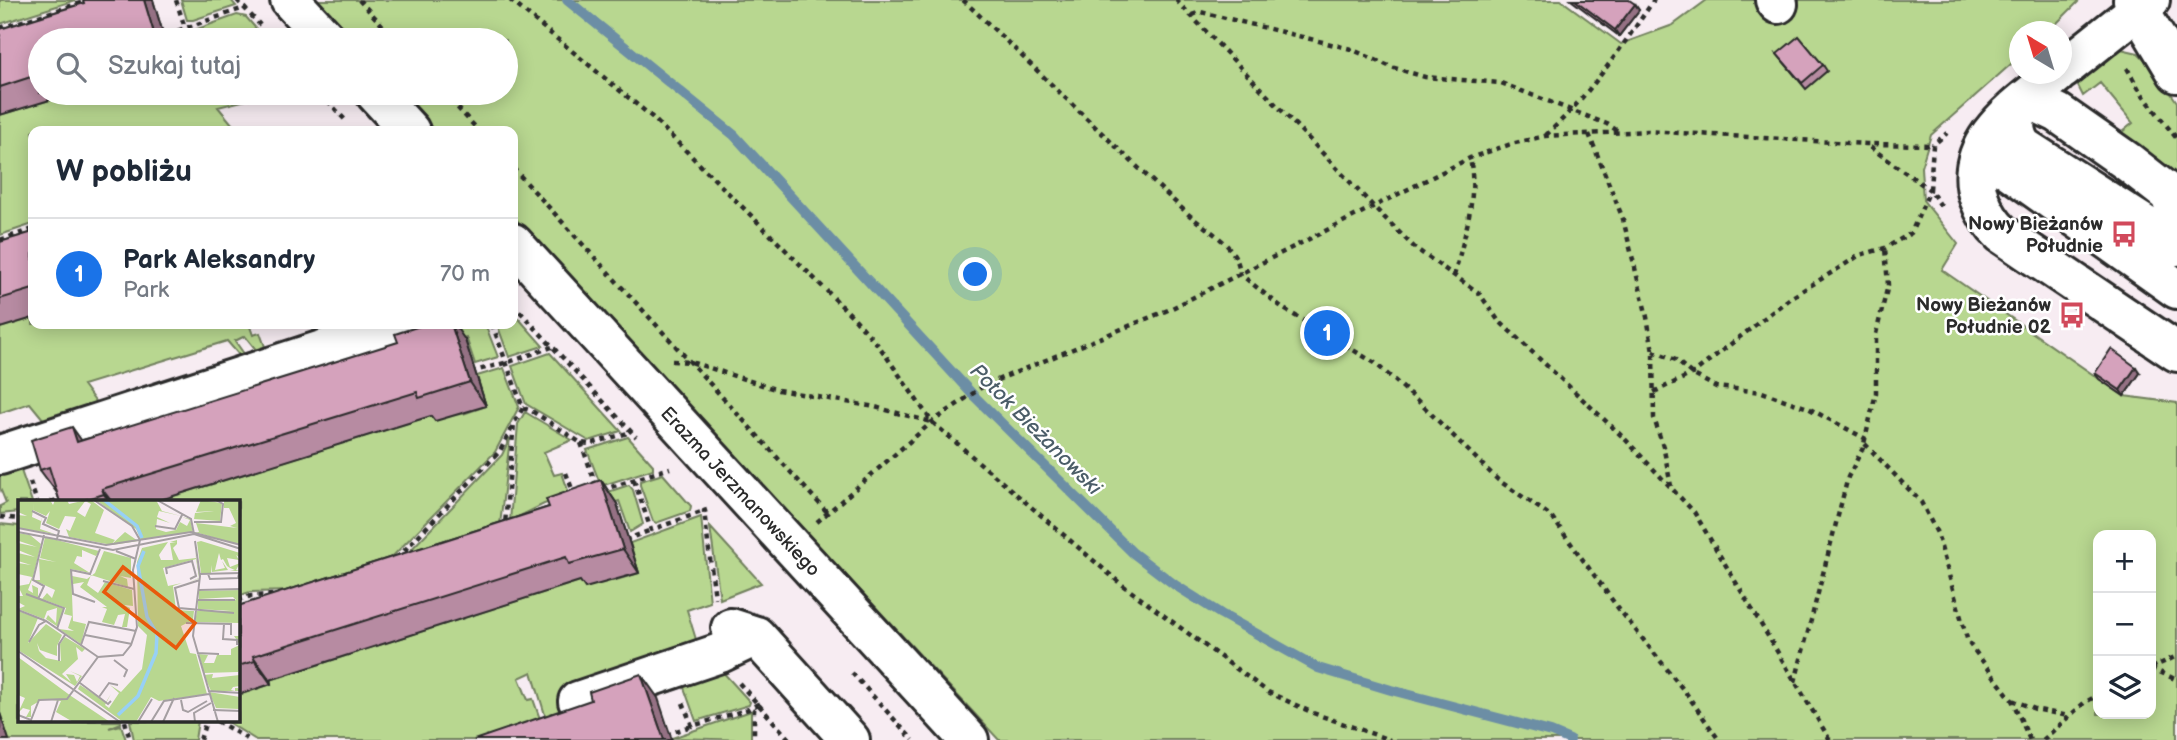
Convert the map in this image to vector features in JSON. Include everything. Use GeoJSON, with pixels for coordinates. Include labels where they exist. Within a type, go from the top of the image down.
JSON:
{"type":"FeatureCollection","features":[{"type":"Feature","properties":{"kind":"street"},"geometry":{"type":"LineString","coordinates":[[290,0],[316,28]]}},
{"type":"Feature","properties":{"kind":"street"},"geometry":{"type":"LineString","coordinates":[[2072,61],[2140,3],[2177,73]]}},
{"type":"Feature","properties":{"kind":"street"},"geometry":{"type":"LineString","coordinates":[[2045,84],[1988,137],[1977,162],[1978,195],[1990,222],[2002,234],[2177,352]]}},
{"type":"Feature","properties":{"kind":"street"},"geometry":{"type":"LineString","coordinates":[[386,105],[405,126]]}},
{"type":"Feature","properties":{"kind":"street"},"geometry":{"type":"LineString","coordinates":[[2016,109],[2058,113],[2129,162],[2169,194],[2177,213]]}},
{"type":"Feature","properties":{"kind":"street"},"geometry":{"type":"LineString","coordinates":[[2016,109],[2016,134],[2023,147],[2177,246]]}},
{"type":"Feature","properties":{"kind":"street"},"geometry":{"type":"LineString","coordinates":[[2016,109],[1997,135],[1996,150],[2005,167],[2177,289]]}},
{"type":"Feature","properties":{"kind":"street","name":"Erazma Jerzmanowskiego"},"geometry":{"type":"LineString","coordinates":[[518,256],[617,358],[969,740]]}},
{"type":"Feature","properties":{"kind":"street"},"geometry":{"type":"LineString","coordinates":[[0,455],[387,329]]}},
{"type":"Feature","properties":{"kind":"street"},"geometry":{"type":"LineString","coordinates":[[578,701],[720,639],[756,636],[850,740]]}},
{"type":"Feature","properties":{"kind":"path"},"geometry":{"type":"LineString","coordinates":[[0,28],[90,0]]}},
{"type":"Feature","properties":{"kind":"path"},"geometry":{"type":"LineString","coordinates":[[176,0],[185,27],[244,8]]}},
{"type":"Feature","properties":{"kind":"path"},"geometry":{"type":"LineString","coordinates":[[237,0],[262,28]]}},
{"type":"Feature","properties":{"kind":"path"},"geometry":{"type":"LineString","coordinates":[[359,0],[385,28]]}},
{"type":"Feature","properties":{"kind":"path"},"geometry":{"type":"LineString","coordinates":[[510,0],[652,117],[879,346],[932,422],[1121,584],[1268,692],[1313,713],[1390,740]]}},
{"type":"Feature","properties":{"kind":"path"},"geometry":{"type":"LineString","coordinates":[[963,0],[1131,162],[1193,219],[1224,240],[1240,262],[1240,274]]}},
{"type":"Feature","properties":{"kind":"path"},"geometry":{"type":"LineString","coordinates":[[1176,0],[1415,248],[1479,293],[1498,320],[1625,439],[1694,512],[1830,740]]}},
{"type":"Feature","properties":{"kind":"path"},"geometry":{"type":"LineString","coordinates":[[1545,136],[1572,112],[1654,0]]}},
{"type":"Feature","properties":{"kind":"path"},"geometry":{"type":"LineString","coordinates":[[1192,15],[1201,12],[1351,49],[1391,67],[1425,77],[1501,83],[1607,124],[1619,132]]}},
{"type":"Feature","properties":{"kind":"path"},"geometry":{"type":"LineString","coordinates":[[35,18],[38,28]]}},
{"type":"Feature","properties":{"kind":"path"},"geometry":{"type":"LineString","coordinates":[[332,105],[347,122]]}},
{"type":"Feature","properties":{"kind":"path"},"geometry":{"type":"LineString","coordinates":[[455,105],[474,126]]}},
{"type":"Feature","properties":{"kind":"path"},"geometry":{"type":"LineString","coordinates":[[518,173],[828,513],[932,422],[985,385],[1168,310],[1470,158],[1511,144],[1545,136],[1647,131],[1866,144],[1933,145]]}},
{"type":"Feature","properties":{"kind":"path"},"geometry":{"type":"LineString","coordinates":[[1589,134],[1623,219],[1653,351],[1654,418],[1671,487]]}},
{"type":"Feature","properties":{"kind":"path"},"geometry":{"type":"LineString","coordinates":[[1654,393],[1692,374],[1789,299],[1860,255],[1885,248],[1911,233],[1930,190],[1866,144]]}},
{"type":"Feature","properties":{"kind":"path"},"geometry":{"type":"LineString","coordinates":[[1454,276],[1471,208],[1474,175],[1470,158]]}},
{"type":"Feature","properties":{"kind":"path"},"geometry":{"type":"LineString","coordinates":[[0,240],[28,231]]}},
{"type":"Feature","properties":{"kind":"path"},"geometry":{"type":"LineString","coordinates":[[1795,683],[1847,477],[1865,441],[1876,393],[1876,334],[1888,285],[1885,248]]}},
{"type":"Feature","properties":{"kind":"path"},"geometry":{"type":"LineString","coordinates":[[1240,274],[1284,309],[1375,363],[1418,401],[1498,480],[1551,516],[1719,740]]}},
{"type":"Feature","properties":{"kind":"path"},"geometry":{"type":"LineString","coordinates":[[494,329],[523,408]]}},
{"type":"Feature","properties":{"kind":"path"},"geometry":{"type":"LineString","coordinates":[[466,373],[552,347]]}},
{"type":"Feature","properties":{"kind":"path"},"geometry":{"type":"LineString","coordinates":[[1653,351],[1676,360],[1692,374],[1716,387],[1762,392],[1808,408],[1865,441],[1921,502],[1937,533],[1968,642],[2012,700],[2030,740]]}},
{"type":"Feature","properties":{"kind":"path"},"geometry":{"type":"LineString","coordinates":[[617,358],[691,362],[778,390],[875,407],[932,422]]}},
{"type":"Feature","properties":{"kind":"path"},"geometry":{"type":"LineString","coordinates":[[403,562],[392,565],[500,451],[523,408]]}},
{"type":"Feature","properties":{"kind":"path"},"geometry":{"type":"LineString","coordinates":[[523,408],[581,443],[590,444],[631,432]]}},
{"type":"Feature","properties":{"kind":"path"},"geometry":{"type":"LineString","coordinates":[[514,423],[502,530],[514,523]]}},
{"type":"Feature","properties":{"kind":"path"},"geometry":{"type":"LineString","coordinates":[[581,443],[599,491],[671,467],[698,445]]}},
{"type":"Feature","properties":{"kind":"path"},"geometry":{"type":"LineString","coordinates":[[566,472],[576,498],[566,501]]}},
{"type":"Feature","properties":{"kind":"path"},"geometry":{"type":"LineString","coordinates":[[634,480],[651,530]]}},
{"type":"Feature","properties":{"kind":"path"},"geometry":{"type":"LineString","coordinates":[[56,500],[67,496]]}},
{"type":"Feature","properties":{"kind":"path"},"geometry":{"type":"LineString","coordinates":[[621,542],[706,511],[721,664],[789,740]]}},
{"type":"Feature","properties":{"kind":"path"},"geometry":{"type":"LineString","coordinates":[[0,517],[18,519]]}},
{"type":"Feature","properties":{"kind":"path"},"geometry":{"type":"LineString","coordinates":[[240,599],[251,596],[286,595]]}},
{"type":"Feature","properties":{"kind":"path"},"geometry":{"type":"LineString","coordinates":[[2156,666],[2177,656]]}},
{"type":"Feature","properties":{"kind":"path"},"geometry":{"type":"LineString","coordinates":[[2156,670],[2177,680]]}},
{"type":"Feature","properties":{"kind":"path"},"geometry":{"type":"LineString","coordinates":[[679,692],[692,726]]}},
{"type":"Feature","properties":{"kind":"path"},"geometry":{"type":"LineString","coordinates":[[2043,740],[2068,716],[2093,698]]}},
{"type":"Feature","properties":{"kind":"path"},"geometry":{"type":"LineString","coordinates":[[2012,700],[2035,709],[2068,716]]}},
{"type":"Feature","properties":{"kind":"path"},"geometry":{"type":"LineString","coordinates":[[660,736],[758,704]]}},
{"type":"Feature","properties":{"kind":"path"},"geometry":{"type":"LineString","coordinates":[[754,740],[754,710],[758,704]]}},
{"type":"Feature","properties":{"kind":"path"},"geometry":{"type":"LineString","coordinates":[[125,722],[131,740]]}},
{"type":"Feature","properties":{"kind":"path"},"geometry":{"type":"LineString","coordinates":[[200,740],[206,722]]}},
{"type":"Feature","properties":{"kind":"path"},"geometry":{"type":"LineString","coordinates":[[219,722],[246,739]]}},
{"type":"Feature","properties":{"kind":"green space"},"geometry":{"type":"Polygon","coordinates":[[[0,0],[76,0],[0,24],[0,0]]]}},
{"type":"Feature","properties":{"kind":"green space"},"geometry":{"type":"Polygon","coordinates":[[[181,0],[231,0],[236,6],[187,20],[181,0]]]}},
{"type":"Feature","properties":{"kind":"green space"},"geometry":{"type":"Polygon","coordinates":[[[314,0],[1561,0],[1621,44],[1673,25],[1707,0],[1755,0],[1767,14],[1783,0],[2080,0],[2059,21],[2009,21],[2009,66],[1931,135],[1921,167],[1923,200],[1958,244],[1942,270],[2124,396],[2177,403],[2177,740],[999,740],[518,221],[518,126],[430,126],[411,105],[518,105],[518,28],[340,28],[314,0]]]}},
{"type":"Feature","properties":{"kind":"green space"},"geometry":{"type":"Polygon","coordinates":[[[237,15],[246,17],[256,28],[200,28],[237,15]]]}},
{"type":"Feature","properties":{"kind":"green space"},"geometry":{"type":"Polygon","coordinates":[[[2121,49],[2138,53],[2151,65],[2177,102],[2177,179],[2117,136],[2133,123],[2100,83],[2083,96],[2074,78],[2103,52],[2121,49]]]}},
{"type":"Feature","properties":{"kind":"green space"},"geometry":{"type":"Polygon","coordinates":[[[33,105],[226,105],[218,107],[234,126],[28,126],[28,226],[0,235],[0,115],[33,105]]]}},
{"type":"Feature","properties":{"kind":"green space"},"geometry":{"type":"Polygon","coordinates":[[[518,318],[543,346],[509,357],[499,329],[518,329],[518,318]]]}},
{"type":"Feature","properties":{"kind":"green space"},"geometry":{"type":"Polygon","coordinates":[[[28,320],[28,329],[251,329],[253,335],[260,333],[268,355],[262,357],[245,336],[235,341],[249,361],[245,362],[227,341],[83,385],[100,408],[48,425],[30,403],[0,413],[0,328],[28,320]]]}},
{"type":"Feature","properties":{"kind":"green space"},"geometry":{"type":"Polygon","coordinates":[[[438,329],[487,329],[498,357],[475,364],[466,337],[410,355],[356,354],[438,329]]]}},
{"type":"Feature","properties":{"kind":"green space"},"geometry":{"type":"Polygon","coordinates":[[[550,353],[621,431],[589,441],[526,404],[512,366],[550,353]]]}},
{"type":"Feature","properties":{"kind":"green space"},"geometry":{"type":"Polygon","coordinates":[[[504,368],[519,407],[495,452],[386,563],[293,591],[250,592],[240,595],[240,500],[160,500],[433,415],[463,414],[486,406],[477,376],[504,368]]]}},
{"type":"Feature","properties":{"kind":"green space"},"geometry":{"type":"Polygon","coordinates":[[[525,412],[572,440],[544,452],[554,475],[562,473],[570,496],[544,504],[510,521],[518,424],[525,412]]]}},
{"type":"Feature","properties":{"kind":"green space"},"geometry":{"type":"Polygon","coordinates":[[[628,437],[653,465],[653,469],[601,486],[587,450],[628,437]]]}},
{"type":"Feature","properties":{"kind":"green space"},"geometry":{"type":"Polygon","coordinates":[[[510,438],[500,525],[404,557],[502,455],[510,438]]]}},
{"type":"Feature","properties":{"kind":"green space"},"geometry":{"type":"Polygon","coordinates":[[[19,465],[31,500],[18,500],[18,512],[0,514],[0,506],[6,503],[0,488],[0,471],[19,465]]]}},
{"type":"Feature","properties":{"kind":"green space"},"geometry":{"type":"Polygon","coordinates":[[[663,474],[691,506],[690,511],[656,523],[640,481],[663,474]]]}},
{"type":"Feature","properties":{"kind":"green space"},"geometry":{"type":"Polygon","coordinates":[[[629,485],[643,524],[630,532],[619,501],[559,521],[547,512],[629,485]]]}},
{"type":"Feature","properties":{"kind":"green space"},"geometry":{"type":"Polygon","coordinates":[[[701,517],[710,602],[687,610],[698,646],[559,693],[565,710],[546,718],[532,672],[519,678],[528,700],[533,699],[540,719],[480,740],[256,740],[228,722],[240,722],[240,694],[271,684],[270,680],[583,580],[613,581],[639,573],[630,543],[701,517]]]}},
{"type":"Feature","properties":{"kind":"green space"},"geometry":{"type":"Polygon","coordinates":[[[0,524],[18,526],[18,722],[121,722],[109,728],[121,725],[126,740],[9,740],[0,713],[0,524]]]}},
{"type":"Feature","properties":{"kind":"green space"},"geometry":{"type":"Polygon","coordinates":[[[710,527],[761,583],[720,599],[710,527]]]}},
{"type":"Feature","properties":{"kind":"green space"},"geometry":{"type":"Polygon","coordinates":[[[721,670],[750,702],[749,705],[696,721],[682,682],[721,670]]]}},
{"type":"Feature","properties":{"kind":"green space"},"geometry":{"type":"Polygon","coordinates":[[[751,711],[751,740],[672,738],[751,711]]]}},
{"type":"Feature","properties":{"kind":"green space"},"geometry":{"type":"Polygon","coordinates":[[[130,722],[198,722],[195,740],[134,740],[130,722]]]}},
{"type":"Feature","properties":{"kind":"building"},"geometry":{"type":"Polygon","coordinates":[[[83,0],[144,0],[152,28],[28,28],[28,78],[0,87],[0,29],[84,3],[83,0]]]}},
{"type":"Feature","properties":{"kind":"building"},"geometry":{"type":"Polygon","coordinates":[[[1575,0],[1629,0],[1635,4],[1615,30],[1575,0]]]}},
{"type":"Feature","properties":{"kind":"building"},"geometry":{"type":"Polygon","coordinates":[[[1799,36],[1823,65],[1802,83],[1777,54],[1799,36]]]}},
{"type":"Feature","properties":{"kind":"building"},"geometry":{"type":"Polygon","coordinates":[[[28,234],[28,291],[0,299],[0,242],[28,234]]]}},
{"type":"Feature","properties":{"kind":"building"},"geometry":{"type":"Polygon","coordinates":[[[410,329],[453,329],[470,382],[419,398],[417,392],[102,489],[104,494],[84,500],[59,500],[49,467],[40,470],[31,440],[72,427],[77,442],[398,342],[395,334],[410,329]]]}},
{"type":"Feature","properties":{"kind":"building"},"geometry":{"type":"Polygon","coordinates":[[[2111,349],[2136,367],[2120,390],[2095,373],[2111,349]]]}},
{"type":"Feature","properties":{"kind":"building"},"geometry":{"type":"Polygon","coordinates":[[[601,480],[623,549],[569,564],[566,557],[253,656],[255,661],[240,665],[240,605],[549,507],[546,499],[601,480]]]}},
{"type":"Feature","properties":{"kind":"building"},"geometry":{"type":"Polygon","coordinates":[[[641,674],[664,740],[474,740],[591,700],[589,692],[641,674]]]}},
{"type":"Feature","properties":{"kind":"waterway","name":"Potok Bieżanowski"},"geometry":{"type":"LineString","coordinates":[[567,0],[734,135],[974,396],[1133,553],[1175,585],[1318,668],[1551,732],[1570,740]]}},
{"type":"Feature","properties":{"kind":"place","name":"Nowy Bieżanów Południe"},"geometry":{"type":"Point","coordinates":[2124,234]}},
{"type":"Feature","properties":{"kind":"place","name":"Nowy Bieżanów Południe 02"},"geometry":{"type":"Point","coordinates":[2072,315]}},
{"type":"Feature","properties":{"kind":"place","name":"Park Aleksandry"},"geometry":{"type":"Point","coordinates":[1327,333]}}]}
